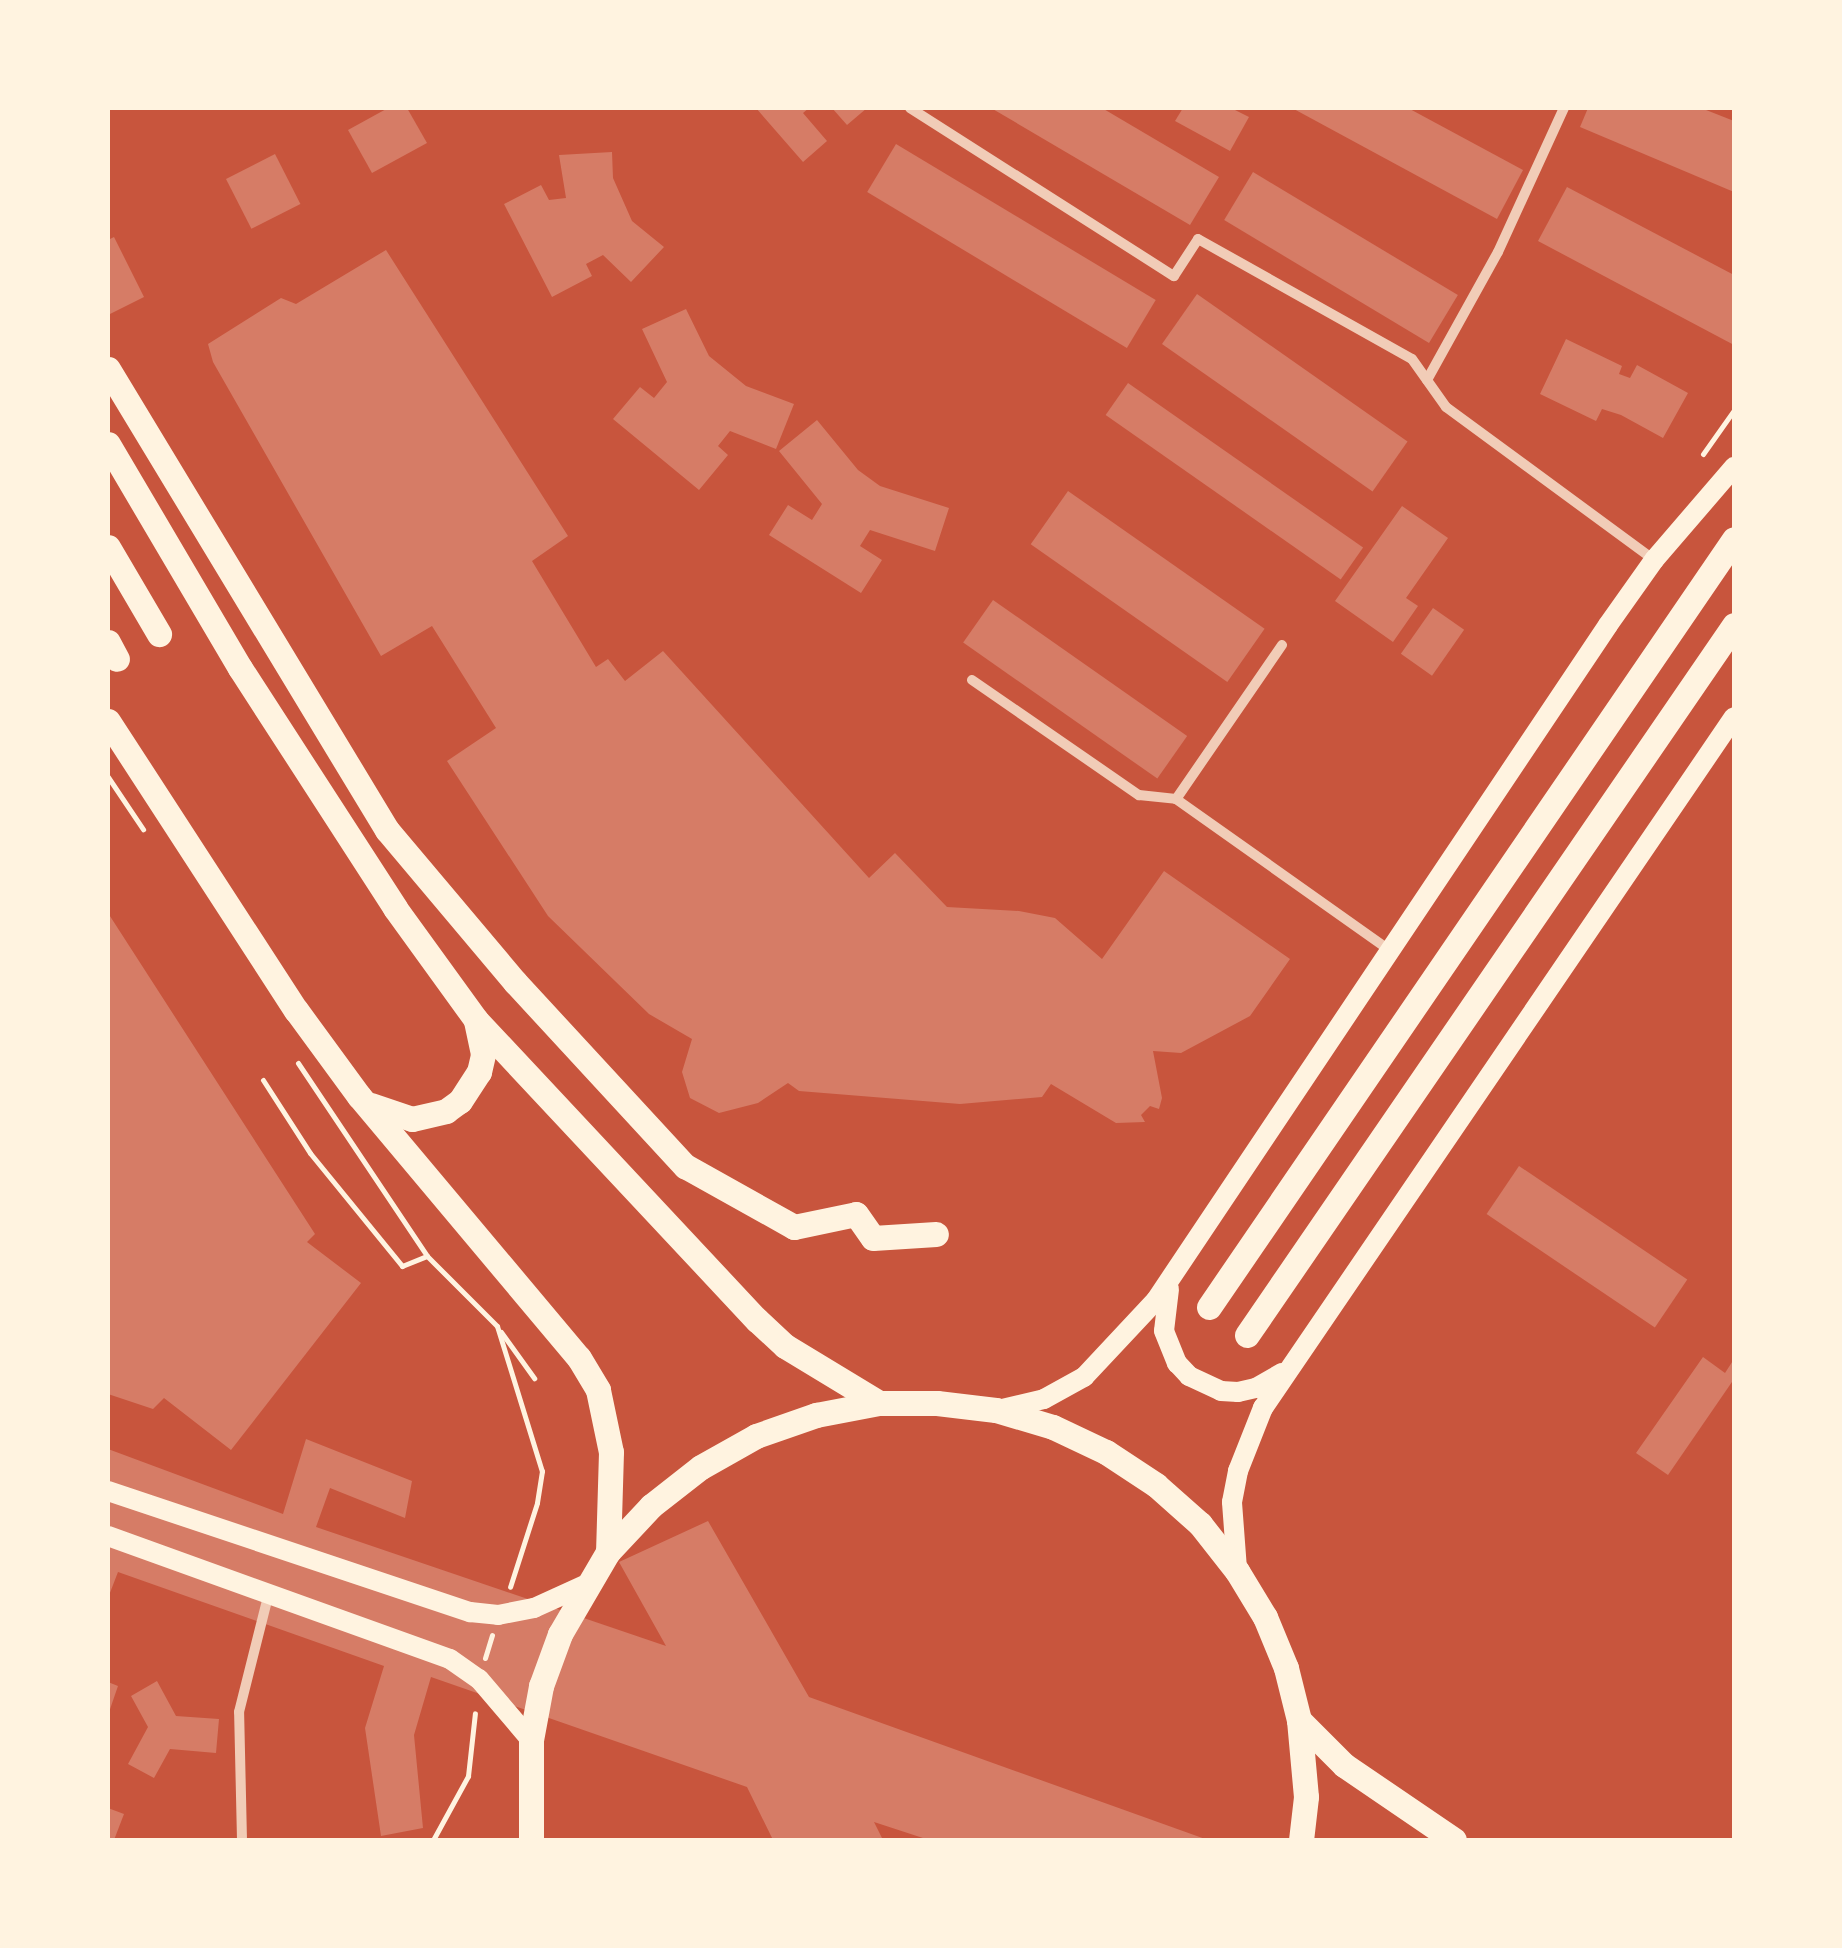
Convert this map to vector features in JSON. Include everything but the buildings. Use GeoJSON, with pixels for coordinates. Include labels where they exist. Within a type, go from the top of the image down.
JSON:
{"type":"FeatureCollection","features":[{"type":"Feature","properties":{"kind":"main road"},"geometry":{"type":"LineString","coordinates":[[108,369],[387,830],[514,982],[685,1166],[794,1227],[856,1214],[873,1238],[936,1234]]}},
{"type":"Feature","properties":{"kind":"main road"},"geometry":{"type":"LineString","coordinates":[[108,444],[240,668],[395,908],[476,1020],[757,1320],[785,1346],[879,1404]]}},
{"type":"Feature","properties":{"kind":"main road"},"geometry":{"type":"LineString","coordinates":[[996,1410],[1044,1400],[1084,1377],[1136,1325],[1654,560],[1734,467]]}},
{"type":"Feature","properties":{"kind":"main road"},"geometry":{"type":"LineString","coordinates":[[1208,1307],[1734,539]]}},
{"type":"Feature","properties":{"kind":"main road"},"geometry":{"type":"LineString","coordinates":[[108,547],[159,634]]}},
{"type":"Feature","properties":{"kind":"main road"},"geometry":{"type":"LineString","coordinates":[[1247,1335],[1734,625]]}},
{"type":"Feature","properties":{"kind":"main road"},"geometry":{"type":"LineString","coordinates":[[1237,1571],[1232,1540],[1238,1471],[1264,1408],[1734,718]]}},
{"type":"Feature","properties":{"kind":"main road"},"geometry":{"type":"LineString","coordinates":[[108,721],[296,1010],[359,1096],[579,1358],[598,1390],[610,1452],[608,1552]]}},
{"type":"Feature","properties":{"kind":"main road"},"geometry":{"type":"LineString","coordinates":[[359,1096],[395,1116],[412,1119],[446,1111],[460,1101],[479,1072],[483,1054],[476,1020]]}},
{"type":"Feature","properties":{"kind":"main road"},"geometry":{"type":"LineString","coordinates":[[1174,1273],[1164,1331],[1177,1363],[1189,1376],[1221,1391],[1238,1392],[1256,1388],[1288,1368]]}},
{"type":"Feature","properties":{"kind":"main road"},"geometry":{"type":"LineString","coordinates":[[531,1840],[531,1740],[547,1668],[585,1585],[608,1552],[651,1506],[701,1466],[756,1436],[816,1415],[879,1404],[937,1402],[996,1410],[1052,1427],[1106,1452],[1156,1485],[1200,1524],[1237,1571],[1272,1634],[1299,1720],[1306,1796],[1301,1840]]}},
{"type":"Feature","properties":{"kind":"main road"},"geometry":{"type":"LineString","coordinates":[[108,1491],[437,1603],[498,1615],[534,1608],[585,1585]]}},
{"type":"Feature","properties":{"kind":"main road"},"geometry":{"type":"LineString","coordinates":[[108,1536],[423,1646],[479,1680],[531,1740]]}},
{"type":"Feature","properties":{"kind":"main road"},"geometry":{"type":"LineString","coordinates":[[1299,1720],[1344,1765],[1454,1840]]}},
{"type":"Feature","properties":{"kind":"street"},"geometry":{"type":"LineString","coordinates":[[910,108],[1174,276],[1198,239],[1412,359],[1446,407],[1654,560]]}},
{"type":"Feature","properties":{"kind":"street"},"geometry":{"type":"LineString","coordinates":[[1427,380],[1506,237],[1564,108]]}},
{"type":"Feature","properties":{"kind":"street"},"geometry":{"type":"LineString","coordinates":[[1176,799],[1282,646]]}},
{"type":"Feature","properties":{"kind":"street"},"geometry":{"type":"LineString","coordinates":[[972,680],[1139,795],[1176,799],[1388,949]]}},
{"type":"Feature","properties":{"kind":"street"},"geometry":{"type":"LineString","coordinates":[[242,1840],[239,1712],[270,1592]]}},
{"type":"Feature","properties":{"kind":"path"},"geometry":{"type":"LineString","coordinates":[[1704,454],[1734,410]]}},
{"type":"Feature","properties":{"kind":"path"},"geometry":{"type":"LineString","coordinates":[[108,777],[150,840]]}},
{"type":"Feature","properties":{"kind":"path"},"geometry":{"type":"LineString","coordinates":[[294,1056],[427,1256],[497,1326],[534,1378]]}},
{"type":"Feature","properties":{"kind":"path"},"geometry":{"type":"LineString","coordinates":[[263,1080],[310,1153],[402,1266],[427,1256]]}},
{"type":"Feature","properties":{"kind":"path"},"geometry":{"type":"LineString","coordinates":[[433,1840],[468,1776],[479,1680],[498,1615],[520,1563],[542,1471],[497,1326]]}}]}
